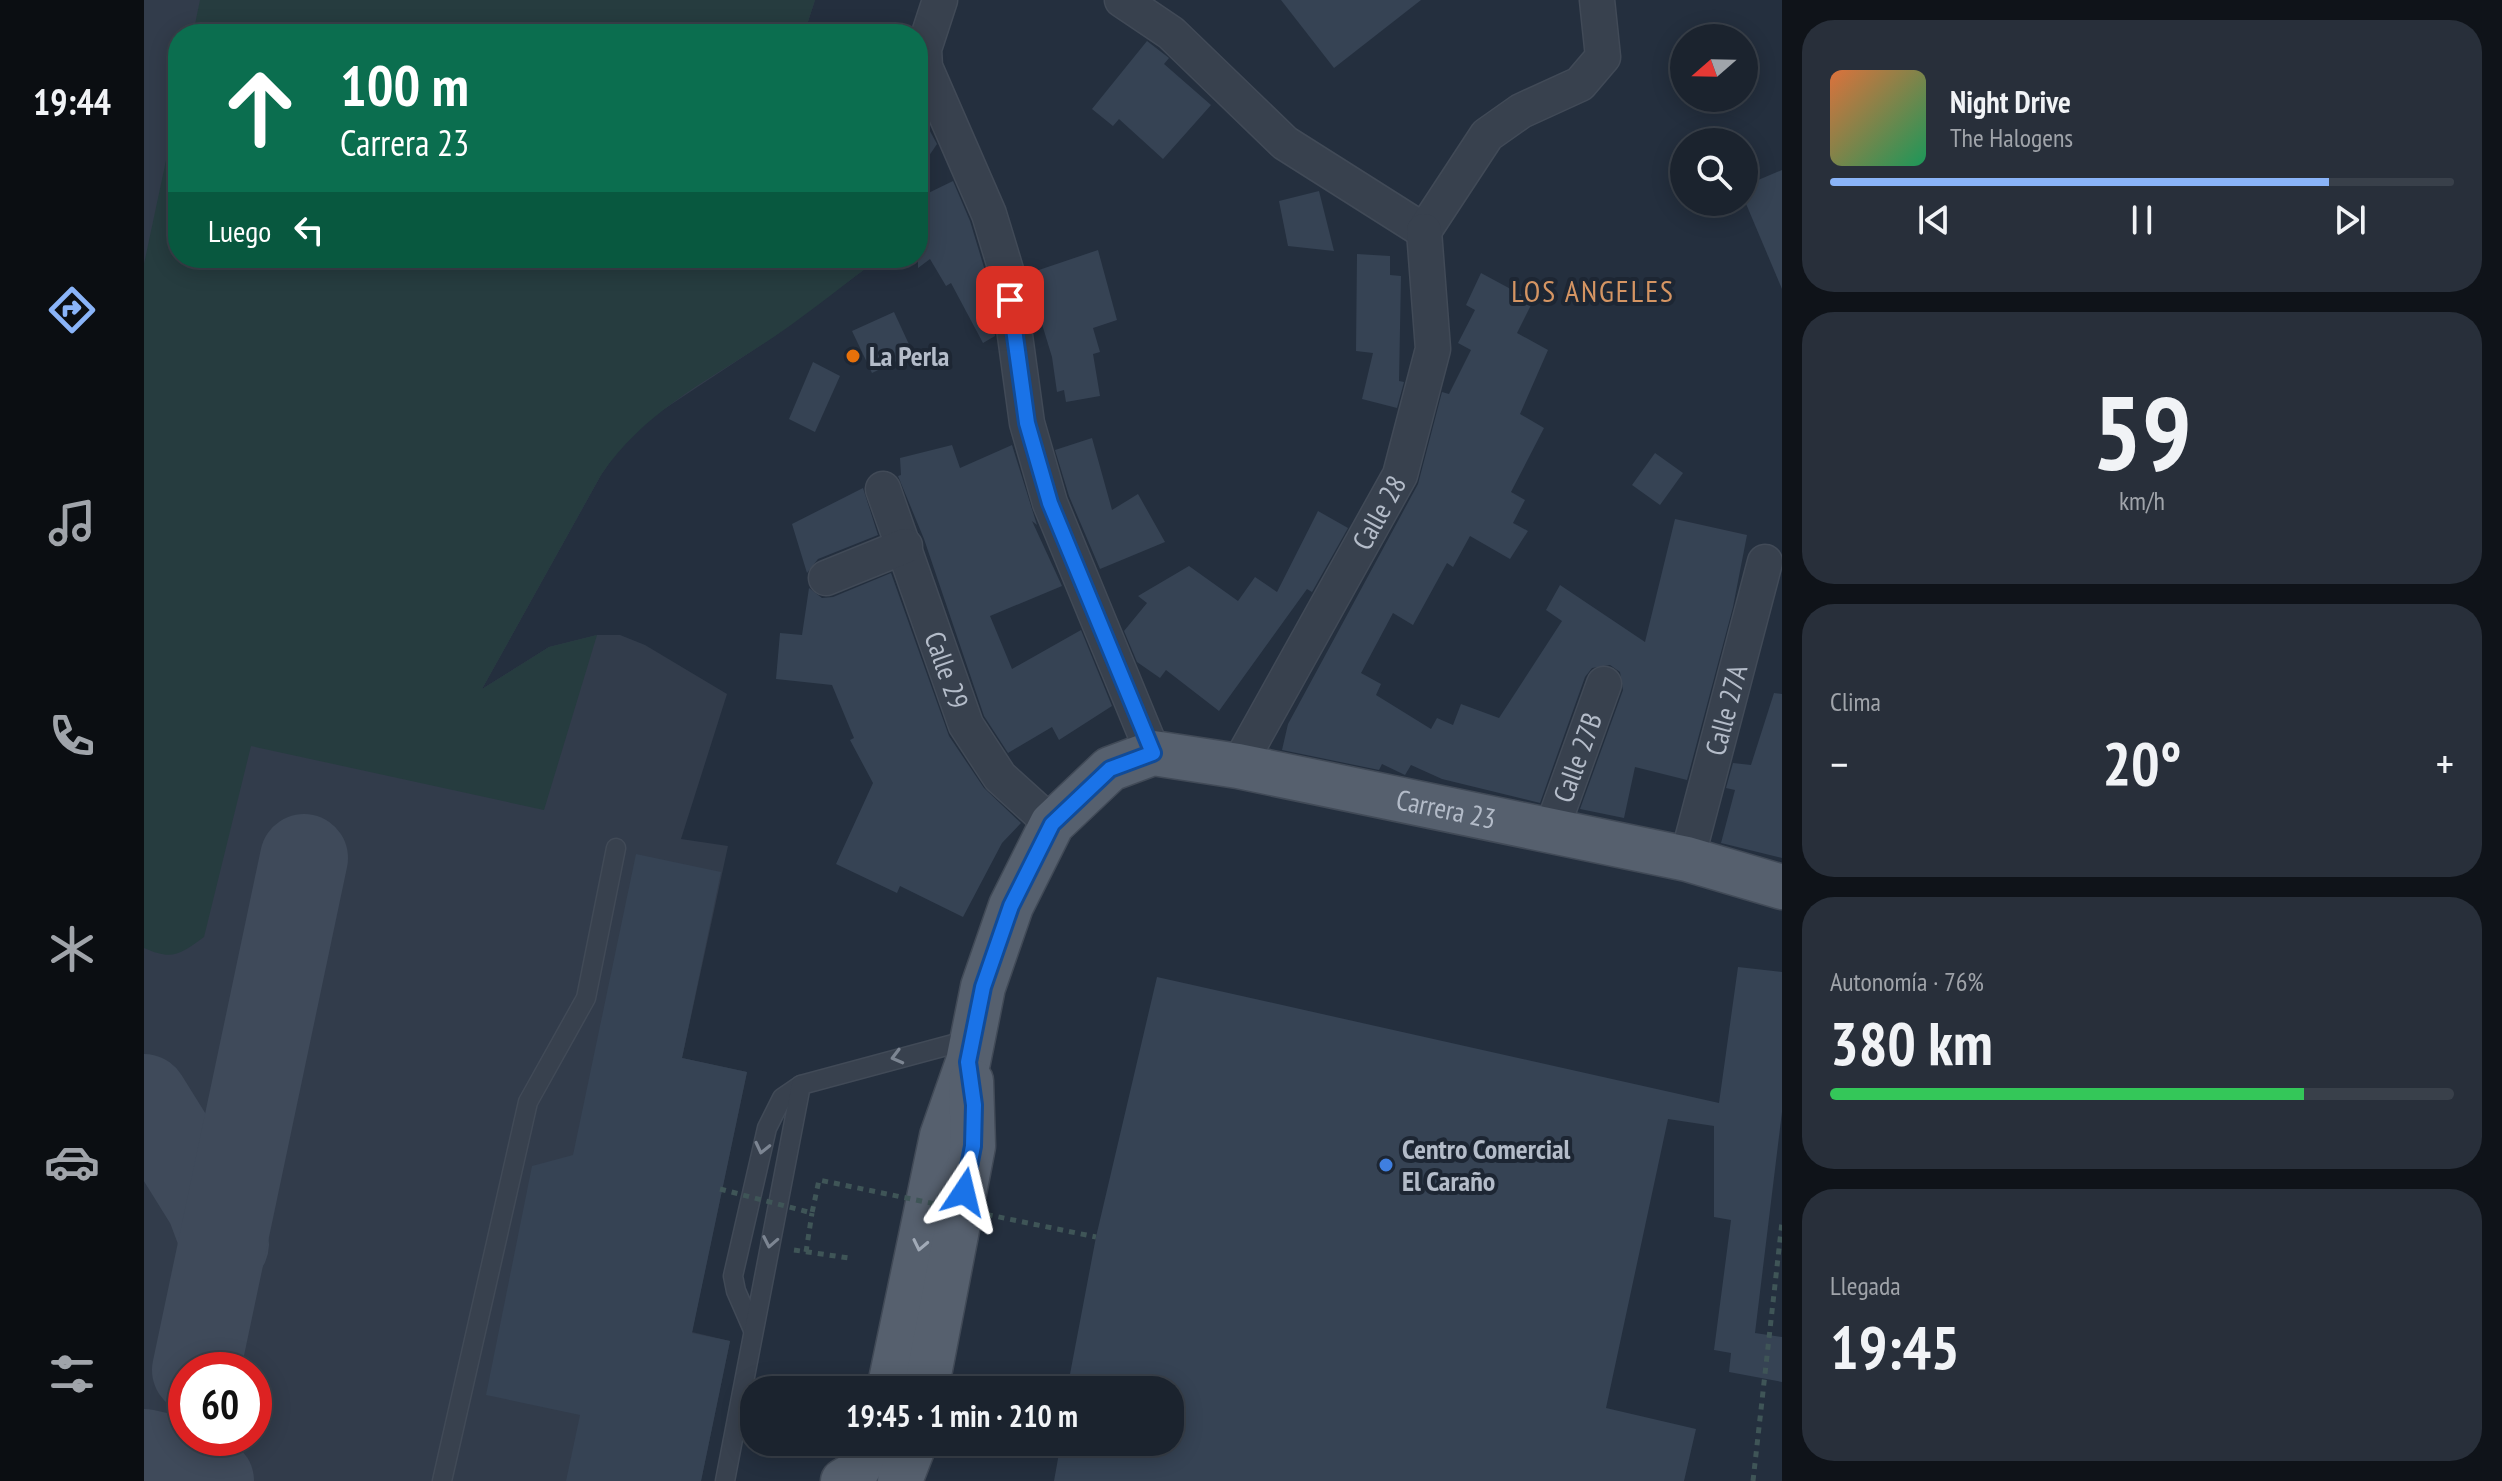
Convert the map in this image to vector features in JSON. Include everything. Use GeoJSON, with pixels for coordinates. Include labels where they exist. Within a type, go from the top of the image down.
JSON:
{"type":"FeatureCollection","features":[{"type":"Feature","properties":{"kind":"main road","name":"Carrera 23"},"geometry":{"type":"LineString","coordinates":[[1052,824],[1110,769],[1153,753],[1238,766],[1687,859],[1782,887]]}},
{"type":"Feature","properties":{"kind":"main road"},"geometry":{"type":"LineString","coordinates":[[892,1376],[942,1136],[970,1050],[983,987],[1011,906],[1052,824]]}},
{"type":"Feature","properties":{"kind":"main road"},"geometry":{"type":"LineString","coordinates":[[929,1376],[973,1146],[970,1050]]}},
{"type":"Feature","properties":{"kind":"main road"},"geometry":{"type":"LineString","coordinates":[[843,1481],[855,1474],[865,1456]]}},
{"type":"Feature","properties":{"kind":"main road"},"geometry":{"type":"LineString","coordinates":[[900,1481],[910,1456]]}},
{"type":"Feature","properties":{"kind":"street"},"geometry":{"type":"LineString","coordinates":[[928,37],[940,0]]}},
{"type":"Feature","properties":{"kind":"street"},"geometry":{"type":"LineString","coordinates":[[1122,0],[1171,33],[1285,143],[1424,231],[1487,135],[1521,111],[1580,84],[1603,57],[1597,0]]}},
{"type":"Feature","properties":{"kind":"street"},"geometry":{"type":"LineString","coordinates":[[928,74],[989,214],[1006,270],[1027,423],[1050,503],[1153,753]]}},
{"type":"Feature","properties":{"kind":"street","name":"Calle 28"},"geometry":{"type":"LineString","coordinates":[[1238,766],[1400,475],[1433,349],[1424,231]]}},
{"type":"Feature","properties":{"kind":"street","name":"Calle 29"},"geometry":{"type":"LineString","coordinates":[[883,489],[966,725],[1000,777],[1052,824]]}},
{"type":"Feature","properties":{"kind":"street"},"geometry":{"type":"LineString","coordinates":[[826,578],[905,546]]}},
{"type":"Feature","properties":{"kind":"street","name":"Calle 27A"},"geometry":{"type":"LineString","coordinates":[[1687,859],[1765,562]]}},
{"type":"Feature","properties":{"kind":"street","name":"Calle 27B"},"geometry":{"type":"LineString","coordinates":[[1551,831],[1604,684]]}},
{"type":"Feature","properties":{"kind":"lane"},"geometry":{"type":"LineString","coordinates":[[442,1481],[528,1102],[586,998],[616,848]]}},
{"type":"Feature","properties":{"kind":"lane"},"geometry":{"type":"LineString","coordinates":[[753,1330],[733,1276],[767,1128],[782,1098],[801,1085],[970,1050]]}},
{"type":"Feature","properties":{"kind":"lane"},"geometry":{"type":"LineString","coordinates":[[725,1481],[801,1085]]}},
{"type":"Feature","properties":{"kind":"path"},"geometry":{"type":"LineString","coordinates":[[806,1252],[819,1180],[1096,1237]]}},
{"type":"Feature","properties":{"kind":"path"},"geometry":{"type":"LineString","coordinates":[[720,1189],[812,1213]]}},
{"type":"Feature","properties":{"kind":"path"},"geometry":{"type":"LineString","coordinates":[[1753,1481],[1782,1222]]}},
{"type":"Feature","properties":{"kind":"path"},"geometry":{"type":"LineString","coordinates":[[769,1246],[849,1258]]}},
{"type":"Feature","properties":{"kind":"shaded area"},"geometry":{"type":"Polygon","coordinates":[[[144,0],[815,0],[807,24],[168,24],[168,268],[866,268],[779,333],[646,421],[622,444],[601,475],[482,689],[549,647],[597,635],[620,635],[645,645],[727,694],[681,839],[728,846],[682,1058],[747,1072],[692,1332],[730,1341],[701,1481],[144,1481],[144,0]]]}},
{"type":"Feature","properties":{"kind":"green space"},"geometry":{"type":"Polygon","coordinates":[[[200,0],[815,0],[807,24],[195,24],[200,0]]]}},
{"type":"Feature","properties":{"kind":"green space"},"geometry":{"type":"Polygon","coordinates":[[[168,151],[168,268],[866,268],[791,325],[660,413],[619,452],[601,475],[482,689],[549,647],[597,635],[544,810],[251,746],[204,937],[169,955],[144,948],[144,264],[168,151]]]}},
{"type":"Feature","properties":{"kind":"building"},"geometry":{"type":"Polygon","coordinates":[[[1281,0],[1421,0],[1334,68],[1281,0]]]}},
{"type":"Feature","properties":{"kind":"building"},"geometry":{"type":"Polygon","coordinates":[[[1147,41],[1169,58],[1164,64],[1211,105],[1163,159],[1119,119],[1113,126],[1092,109],[1147,41]]]}},
{"type":"Feature","properties":{"kind":"building"},"geometry":{"type":"Polygon","coordinates":[[[928,127],[937,144],[928,157],[928,127]]]}},
{"type":"Feature","properties":{"kind":"building"},"geometry":{"type":"Polygon","coordinates":[[[1782,170],[1782,289],[1751,216],[1758,216],[1758,180],[1782,170]]]}},
{"type":"Feature","properties":{"kind":"building"},"geometry":{"type":"Polygon","coordinates":[[[953,181],[970,221],[986,274],[995,336],[983,343],[951,283],[946,286],[930,259],[928,260],[928,193],[953,181]]]}},
{"type":"Feature","properties":{"kind":"building"},"geometry":{"type":"Polygon","coordinates":[[[1319,191],[1334,251],[1288,246],[1279,201],[1319,191]]]}},
{"type":"Feature","properties":{"kind":"building"},"geometry":{"type":"Polygon","coordinates":[[[1098,250],[1117,320],[1093,328],[1100,352],[1093,354],[1100,396],[1066,402],[1064,390],[1057,392],[1052,357],[1038,311],[1032,314],[1027,274],[1098,250]]]}},
{"type":"Feature","properties":{"kind":"building"},"geometry":{"type":"Polygon","coordinates":[[[1357,254],[1390,256],[1390,275],[1401,276],[1399,381],[1404,382],[1397,408],[1362,399],[1373,353],[1356,351],[1357,254]]]}},
{"type":"Feature","properties":{"kind":"building"},"geometry":{"type":"Polygon","coordinates":[[[1481,273],[1533,301],[1517,333],[1548,350],[1520,414],[1544,428],[1511,492],[1525,500],[1513,523],[1528,531],[1510,559],[1470,536],[1453,567],[1447,563],[1413,625],[1393,613],[1361,673],[1381,684],[1376,695],[1431,729],[1437,718],[1453,725],[1461,704],[1499,718],[1562,621],[1546,610],[1560,585],[1645,642],[1675,519],[1747,535],[1733,607],[1687,780],[1635,767],[1624,818],[1580,809],[1623,690],[1620,672],[1610,665],[1592,668],[1585,677],[1540,803],[1442,779],[1411,765],[1405,775],[1382,764],[1379,770],[1282,750],[1288,724],[1418,484],[1442,392],[1449,394],[1471,350],[1458,343],[1475,310],[1466,305],[1481,273]]]}},
{"type":"Feature","properties":{"kind":"building"},"geometry":{"type":"Polygon","coordinates":[[[894,312],[913,353],[872,373],[852,331],[894,312]]]}},
{"type":"Feature","properties":{"kind":"building"},"geometry":{"type":"Polygon","coordinates":[[[813,362],[840,376],[815,432],[789,419],[813,362]]]}},
{"type":"Feature","properties":{"kind":"building"},"geometry":{"type":"Polygon","coordinates":[[[1092,438],[1112,510],[1138,494],[1165,542],[1100,569],[1069,496],[1055,450],[1092,438]]]}},
{"type":"Feature","properties":{"kind":"building"},"geometry":{"type":"Polygon","coordinates":[[[952,445],[960,468],[1012,445],[1037,525],[1032,521],[1062,586],[990,616],[1012,669],[1081,630],[1112,706],[1059,740],[1052,727],[1008,753],[984,716],[924,539],[898,476],[901,475],[900,458],[952,445]]]}},
{"type":"Feature","properties":{"kind":"building"},"geometry":{"type":"Polygon","coordinates":[[[1655,453],[1683,473],[1660,505],[1632,485],[1655,453]]]}},
{"type":"Feature","properties":{"kind":"building"},"geometry":{"type":"Polygon","coordinates":[[[863,488],[878,535],[818,559],[807,573],[792,524],[863,488]]]}},
{"type":"Feature","properties":{"kind":"building"},"geometry":{"type":"Polygon","coordinates":[[[1318,511],[1348,528],[1312,592],[1307,589],[1219,711],[1166,670],[1160,678],[1137,662],[1124,631],[1147,603],[1138,596],[1189,566],[1238,601],[1255,577],[1277,592],[1318,511]]]}},
{"type":"Feature","properties":{"kind":"building"},"geometry":{"type":"Polygon","coordinates":[[[891,573],[949,736],[984,788],[1021,823],[1002,843],[963,917],[900,886],[897,893],[836,864],[873,783],[850,740],[854,738],[832,685],[776,679],[780,633],[802,635],[809,588],[822,598],[833,597],[891,573]]]}},
{"type":"Feature","properties":{"kind":"building"},"geometry":{"type":"Polygon","coordinates":[[[1774,693],[1782,694],[1782,858],[1721,843],[1735,790],[1726,788],[1733,763],[1751,765],[1774,693]]]}},
{"type":"Feature","properties":{"kind":"building"},"geometry":{"type":"Polygon","coordinates":[[[636,854],[721,872],[682,1058],[747,1072],[692,1333],[730,1341],[701,1481],[566,1481],[580,1415],[486,1395],[532,1166],[573,1155],[636,854]]]}},
{"type":"Feature","properties":{"kind":"building","name":"Centro Comercial El Caraño"},"geometry":{"type":"Polygon","coordinates":[[[1738,967],[1782,972],[1782,1112],[1755,1333],[1782,1337],[1782,1382],[1729,1372],[1731,1353],[1714,1350],[1731,1220],[1714,1217],[1714,1126],[1668,1119],[1606,1408],[1696,1429],[1684,1481],[1054,1481],[1058,1456],[1184,1456],[1184,1376],[1070,1376],[1096,1237],[1157,977],[1719,1103],[1738,967]]]}},
{"type":"Feature","properties":{"kind":"taxiway"},"geometry":{"type":"LineString","coordinates":[[200,1352],[304,858]]}},
{"type":"Feature","properties":{"kind":"taxiway"},"geometry":{"type":"LineString","coordinates":[[144,1098],[210,1204],[225,1244]]}},
{"type":"Feature","properties":{"kind":"taxiway"},"geometry":{"type":"LineString","coordinates":[[144,1453],[184,1462],[210,1481]]}},
{"type":"Feature","properties":{"kind":"place","name":"La Perla"},"geometry":{"type":"Point","coordinates":[853,356]}},
{"type":"Feature","properties":{"kind":"place","name":"Centro Comercial El Caraño"},"geometry":{"type":"Point","coordinates":[1386,1165]}},
{"type":"Feature","properties":{"kind":"district","name":"LOS ANGELES"},"geometry":{"type":"Point","coordinates":[1593,292]}},
{"type":"Feature","properties":{"kind":"route"},"geometry":{"type":"LineString","coordinates":[[964,1192],[973,1146],[974,1105],[968,1062],[983,987],[1011,906],[1052,824],[1110,769],[1153,753],[1050,503],[1027,423],[1010,300]]}}]}
